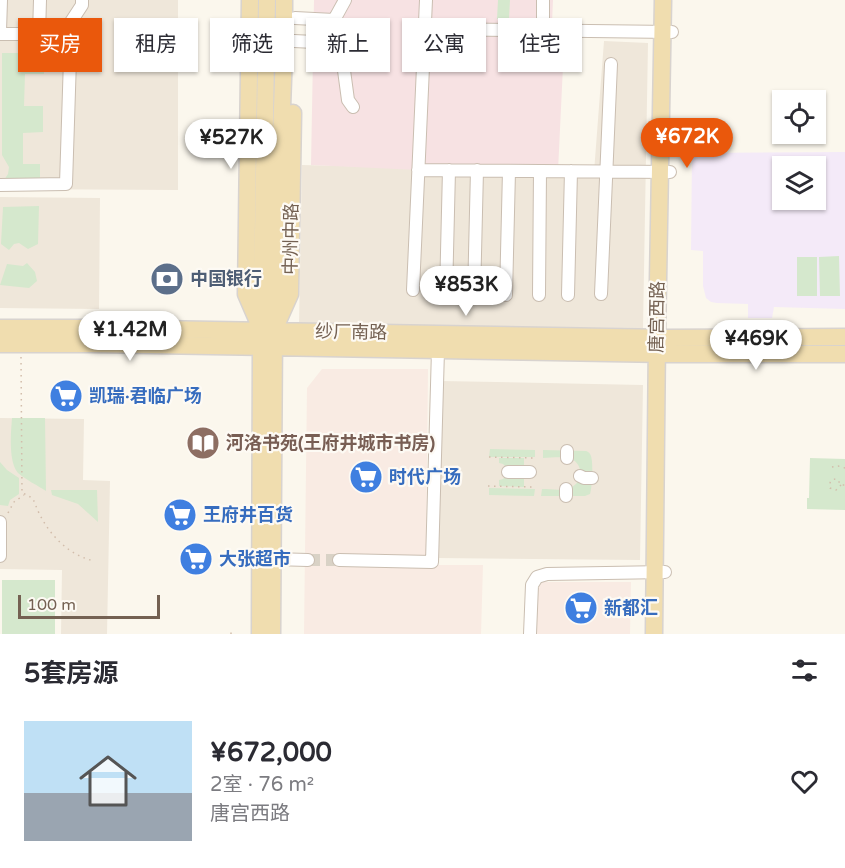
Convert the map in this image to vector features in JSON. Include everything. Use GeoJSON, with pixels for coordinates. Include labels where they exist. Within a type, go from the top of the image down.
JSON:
{"type":"FeatureCollection","features":[{"type":"Feature","properties":{"kind":"main road","name":"中州中路"},"geometry":{"type":"LineString","coordinates":[[250,0],[246,294],[268,339]]}},
{"type":"Feature","properties":{"kind":"main road","name":"中州中路"},"geometry":{"type":"LineString","coordinates":[[267,0],[264,178],[273,559],[272,634]]}},
{"type":"Feature","properties":{"kind":"main road","name":"中州中路"},"geometry":{"type":"LineString","coordinates":[[260,634],[268,339],[284,52],[284,0]]}},
{"type":"Feature","properties":{"kind":"main road","name":"中州中路"},"geometry":{"type":"LineString","coordinates":[[294,41],[295,0]]}},
{"type":"Feature","properties":{"kind":"main road","name":"唐宫西路"},"geometry":{"type":"LineString","coordinates":[[663,0],[668,32]]}},
{"type":"Feature","properties":{"kind":"main road","name":"唐宫西路"},"geometry":{"type":"LineString","coordinates":[[664,634],[660,572],[662,346],[668,32],[673,0]]}},
{"type":"Feature","properties":{"kind":"main road","name":"中州中路"},"geometry":{"type":"LineString","coordinates":[[268,339],[290,294],[294,72]]}},
{"type":"Feature","properties":{"kind":"main road"},"geometry":{"type":"LineString","coordinates":[[249,110],[264,178]]}},
{"type":"Feature","properties":{"kind":"main road","name":"纱厂南路"},"geometry":{"type":"LineString","coordinates":[[0,328],[268,339],[662,346],[845,354]]}},
{"type":"Feature","properties":{"kind":"main road","name":"纱厂南路"},"geometry":{"type":"LineString","coordinates":[[0,344],[268,339],[438,350],[662,346],[845,337]]}},
{"type":"Feature","properties":{"kind":"main road","name":"唐宫西路"},"geometry":{"type":"LineString","coordinates":[[654,634],[660,572]]}},
{"type":"Feature","properties":{"kind":"street"},"geometry":{"type":"LineString","coordinates":[[1,0],[0,33],[18,33]]}},
{"type":"Feature","properties":{"kind":"street"},"geometry":{"type":"LineString","coordinates":[[39,18],[40,0]]}},
{"type":"Feature","properties":{"kind":"street"},"geometry":{"type":"LineString","coordinates":[[74,18],[82,6],[82,0]]}},
{"type":"Feature","properties":{"kind":"street"},"geometry":{"type":"LineString","coordinates":[[335,18],[345,0]]}},
{"type":"Feature","properties":{"kind":"street"},"geometry":{"type":"LineString","coordinates":[[425,18],[426,0]]}},
{"type":"Feature","properties":{"kind":"street"},"geometry":{"type":"LineString","coordinates":[[543,0],[543,18]]}},
{"type":"Feature","properties":{"kind":"street"},"geometry":{"type":"LineString","coordinates":[[295,18],[306,19]]}},
{"type":"Feature","properties":{"kind":"street"},"geometry":{"type":"LineString","coordinates":[[582,31],[668,32]]}},
{"type":"Feature","properties":{"kind":"street"},"geometry":{"type":"LineString","coordinates":[[294,41],[306,42]]}},
{"type":"Feature","properties":{"kind":"street"},"geometry":{"type":"LineString","coordinates":[[602,294],[610,64]]}},
{"type":"Feature","properties":{"kind":"street"},"geometry":{"type":"LineString","coordinates":[[0,184],[66,184],[70,72]]}},
{"type":"Feature","properties":{"kind":"street"},"geometry":{"type":"LineString","coordinates":[[344,72],[348,100],[353,107]]}},
{"type":"Feature","properties":{"kind":"street"},"geometry":{"type":"LineString","coordinates":[[413,290],[422,72]]}},
{"type":"Feature","properties":{"kind":"street"},"geometry":{"type":"LineString","coordinates":[[418,170],[665,172]]}},
{"type":"Feature","properties":{"kind":"street"},"geometry":{"type":"LineString","coordinates":[[446,294],[449,170]]}},
{"type":"Feature","properties":{"kind":"street"},"geometry":{"type":"LineString","coordinates":[[474,296],[477,170]]}},
{"type":"Feature","properties":{"kind":"street"},"geometry":{"type":"LineString","coordinates":[[506,295],[509,171]]}},
{"type":"Feature","properties":{"kind":"street"},"geometry":{"type":"LineString","coordinates":[[539,295],[540,171]]}},
{"type":"Feature","properties":{"kind":"street"},"geometry":{"type":"LineString","coordinates":[[568,295],[571,171]]}},
{"type":"Feature","properties":{"kind":"street"},"geometry":{"type":"LineString","coordinates":[[339,560],[432,562],[438,350]]}},
{"type":"Feature","properties":{"kind":"street"},"geometry":{"type":"LineString","coordinates":[[508,472],[530,472]]}},
{"type":"Feature","properties":{"kind":"street"},"geometry":{"type":"LineString","coordinates":[[0,556],[4,518]]}},
{"type":"Feature","properties":{"kind":"street"},"geometry":{"type":"LineString","coordinates":[[273,559],[308,560]]}},
{"type":"Feature","properties":{"kind":"street"},"geometry":{"type":"LineString","coordinates":[[530,634],[532,585],[537,577],[547,574],[660,572]]}},
{"type":"Feature","properties":{"kind":"path"},"geometry":{"type":"LineString","coordinates":[[21,344],[22,493],[32,497],[36,502],[39,512],[59,543],[83,558],[94,561]]}},
{"type":"Feature","properties":{"kind":"path"},"geometry":{"type":"LineString","coordinates":[[489,457],[535,458]]}},
{"type":"Feature","properties":{"kind":"path"},"geometry":{"type":"LineString","coordinates":[[832,467],[845,468]]}},
{"type":"Feature","properties":{"kind":"path"},"geometry":{"type":"LineString","coordinates":[[841,485],[845,486]]}},
{"type":"Feature","properties":{"kind":"path"},"geometry":{"type":"LineString","coordinates":[[488,486],[535,487]]}},
{"type":"Feature","properties":{"kind":"path"},"geometry":{"type":"LineString","coordinates":[[4,518],[14,502],[24,494]]}},
{"type":"Feature","properties":{"kind":"path"},"geometry":{"type":"LineString","coordinates":[[231,628],[231,634]]}},
{"type":"Feature","properties":{"kind":"shaded area"},"geometry":{"type":"Polygon","coordinates":[[[0,0],[178,0],[178,18],[114,18],[114,72],[178,72],[178,190],[0,189],[0,0]]]}},
{"type":"Feature","properties":{"kind":"shaded area"},"geometry":{"type":"Polygon","coordinates":[[[314,0],[553,0],[552,18],[498,18],[498,72],[563,72],[558,171],[418,170],[311,165],[313,72],[390,72],[390,18],[314,18],[314,0]]]}},
{"type":"Feature","properties":{"kind":"shaded area"},"geometry":{"type":"Polygon","coordinates":[[[604,41],[648,43],[643,328],[299,326],[302,165],[594,172],[604,41]]]}},
{"type":"Feature","properties":{"kind":"shaded area"},"geometry":{"type":"Polygon","coordinates":[[[845,152],[845,309],[774,307],[772,318],[748,318],[748,304],[717,303],[706,298],[703,286],[703,251],[691,250],[692,153],[845,152]]]}},
{"type":"Feature","properties":{"kind":"shaded area"},"geometry":{"type":"Polygon","coordinates":[[[0,197],[100,198],[99,309],[0,308],[0,197]]]}},
{"type":"Feature","properties":{"kind":"shaded area","name":"时代广场"},"geometry":{"type":"Polygon","coordinates":[[[322,369],[428,369],[426,565],[483,565],[481,634],[304,634],[307,388],[322,369]]]}},
{"type":"Feature","properties":{"kind":"shaded area"},"geometry":{"type":"Polygon","coordinates":[[[441,381],[643,385],[640,560],[438,558],[441,381]]]}},
{"type":"Feature","properties":{"kind":"shaded area"},"geometry":{"type":"Polygon","coordinates":[[[0,418],[84,419],[83,480],[110,481],[107,634],[61,634],[62,570],[0,569],[0,418]]]}},
{"type":"Feature","properties":{"kind":"shaded area","name":"新都汇"},"geometry":{"type":"Polygon","coordinates":[[[534,582],[631,582],[630,634],[531,634],[534,582]]]}},
{"type":"Feature","properties":{"kind":"green space"},"geometry":{"type":"Polygon","coordinates":[[[498,0],[510,0],[509,18],[497,19],[498,0]]]}},
{"type":"Feature","properties":{"kind":"green space"},"geometry":{"type":"Polygon","coordinates":[[[2,53],[18,53],[18,72],[44,72],[44,74],[25,74],[24,106],[43,106],[43,132],[23,133],[23,164],[40,164],[40,180],[4,180],[9,167],[2,155],[2,53]]]}},
{"type":"Feature","properties":{"kind":"green space"},"geometry":{"type":"Polygon","coordinates":[[[39,206],[38,244],[28,249],[19,243],[14,244],[9,250],[1,244],[3,207],[39,206]]]}},
{"type":"Feature","properties":{"kind":"green space"},"geometry":{"type":"Polygon","coordinates":[[[839,256],[840,296],[820,296],[819,257],[839,256]]]}},
{"type":"Feature","properties":{"kind":"green space"},"geometry":{"type":"Polygon","coordinates":[[[797,257],[817,257],[817,296],[797,296],[797,257]]]}},
{"type":"Feature","properties":{"kind":"green space"},"geometry":{"type":"Polygon","coordinates":[[[27,263],[35,272],[37,281],[29,288],[0,285],[7,264],[23,266],[27,263]]]}},
{"type":"Feature","properties":{"kind":"green space"},"geometry":{"type":"Polygon","coordinates":[[[12,418],[45,418],[46,491],[20,475],[15,468],[11,446],[12,418]]]}},
{"type":"Feature","properties":{"kind":"green space"},"geometry":{"type":"Polygon","coordinates":[[[490,449],[535,450],[535,457],[489,457],[490,449]]]}},
{"type":"Feature","properties":{"kind":"green space"},"geometry":{"type":"Polygon","coordinates":[[[543,450],[589,452],[592,467],[590,494],[541,496],[542,489],[560,490],[574,486],[580,473],[575,461],[564,458],[543,458],[543,450]]]}},
{"type":"Feature","properties":{"kind":"green space"},"geometry":{"type":"Polygon","coordinates":[[[499,458],[524,458],[524,487],[499,486],[499,480],[507,475],[507,468],[499,463],[499,458]]]}},
{"type":"Feature","properties":{"kind":"green space"},"geometry":{"type":"Polygon","coordinates":[[[810,458],[845,459],[845,510],[807,509],[810,458]]]}},
{"type":"Feature","properties":{"kind":"green space"},"geometry":{"type":"Polygon","coordinates":[[[0,462],[19,478],[19,494],[10,500],[8,506],[0,505],[0,462]]]}},
{"type":"Feature","properties":{"kind":"green space"},"geometry":{"type":"Polygon","coordinates":[[[489,488],[535,489],[534,496],[489,495],[489,488]]]}},
{"type":"Feature","properties":{"kind":"green space"},"geometry":{"type":"Polygon","coordinates":[[[51,490],[97,490],[98,522],[78,504],[52,495],[51,490]]]}},
{"type":"Feature","properties":{"kind":"green space"},"geometry":{"type":"Polygon","coordinates":[[[2,580],[55,580],[55,634],[2,634],[2,580]]]}},
{"type":"Feature","properties":{"kind":"tunnel"},"geometry":{"type":"LineString","coordinates":[[308,560],[339,560]]}},
{"type":"Feature","properties":{"kind":"place","name":"中国银行"},"geometry":{"type":"Point","coordinates":[167,279]}},
{"type":"Feature","properties":{"kind":"place","name":"凯瑞·君临广场"},"geometry":{"type":"Point","coordinates":[66,396]}},
{"type":"Feature","properties":{"kind":"place","name":"河洛书苑(王府井城市书房)"},"geometry":{"type":"Point","coordinates":[203,443]}},
{"type":"Feature","properties":{"kind":"place","name":"时代广场"},"geometry":{"type":"Point","coordinates":[366,477]}},
{"type":"Feature","properties":{"kind":"place","name":"王府井百货"},"geometry":{"type":"Point","coordinates":[180,515]}},
{"type":"Feature","properties":{"kind":"place","name":"大张超市"},"geometry":{"type":"Point","coordinates":[196,559]}},
{"type":"Feature","properties":{"kind":"place","name":"新都汇"},"geometry":{"type":"Point","coordinates":[581,608]}}]}
